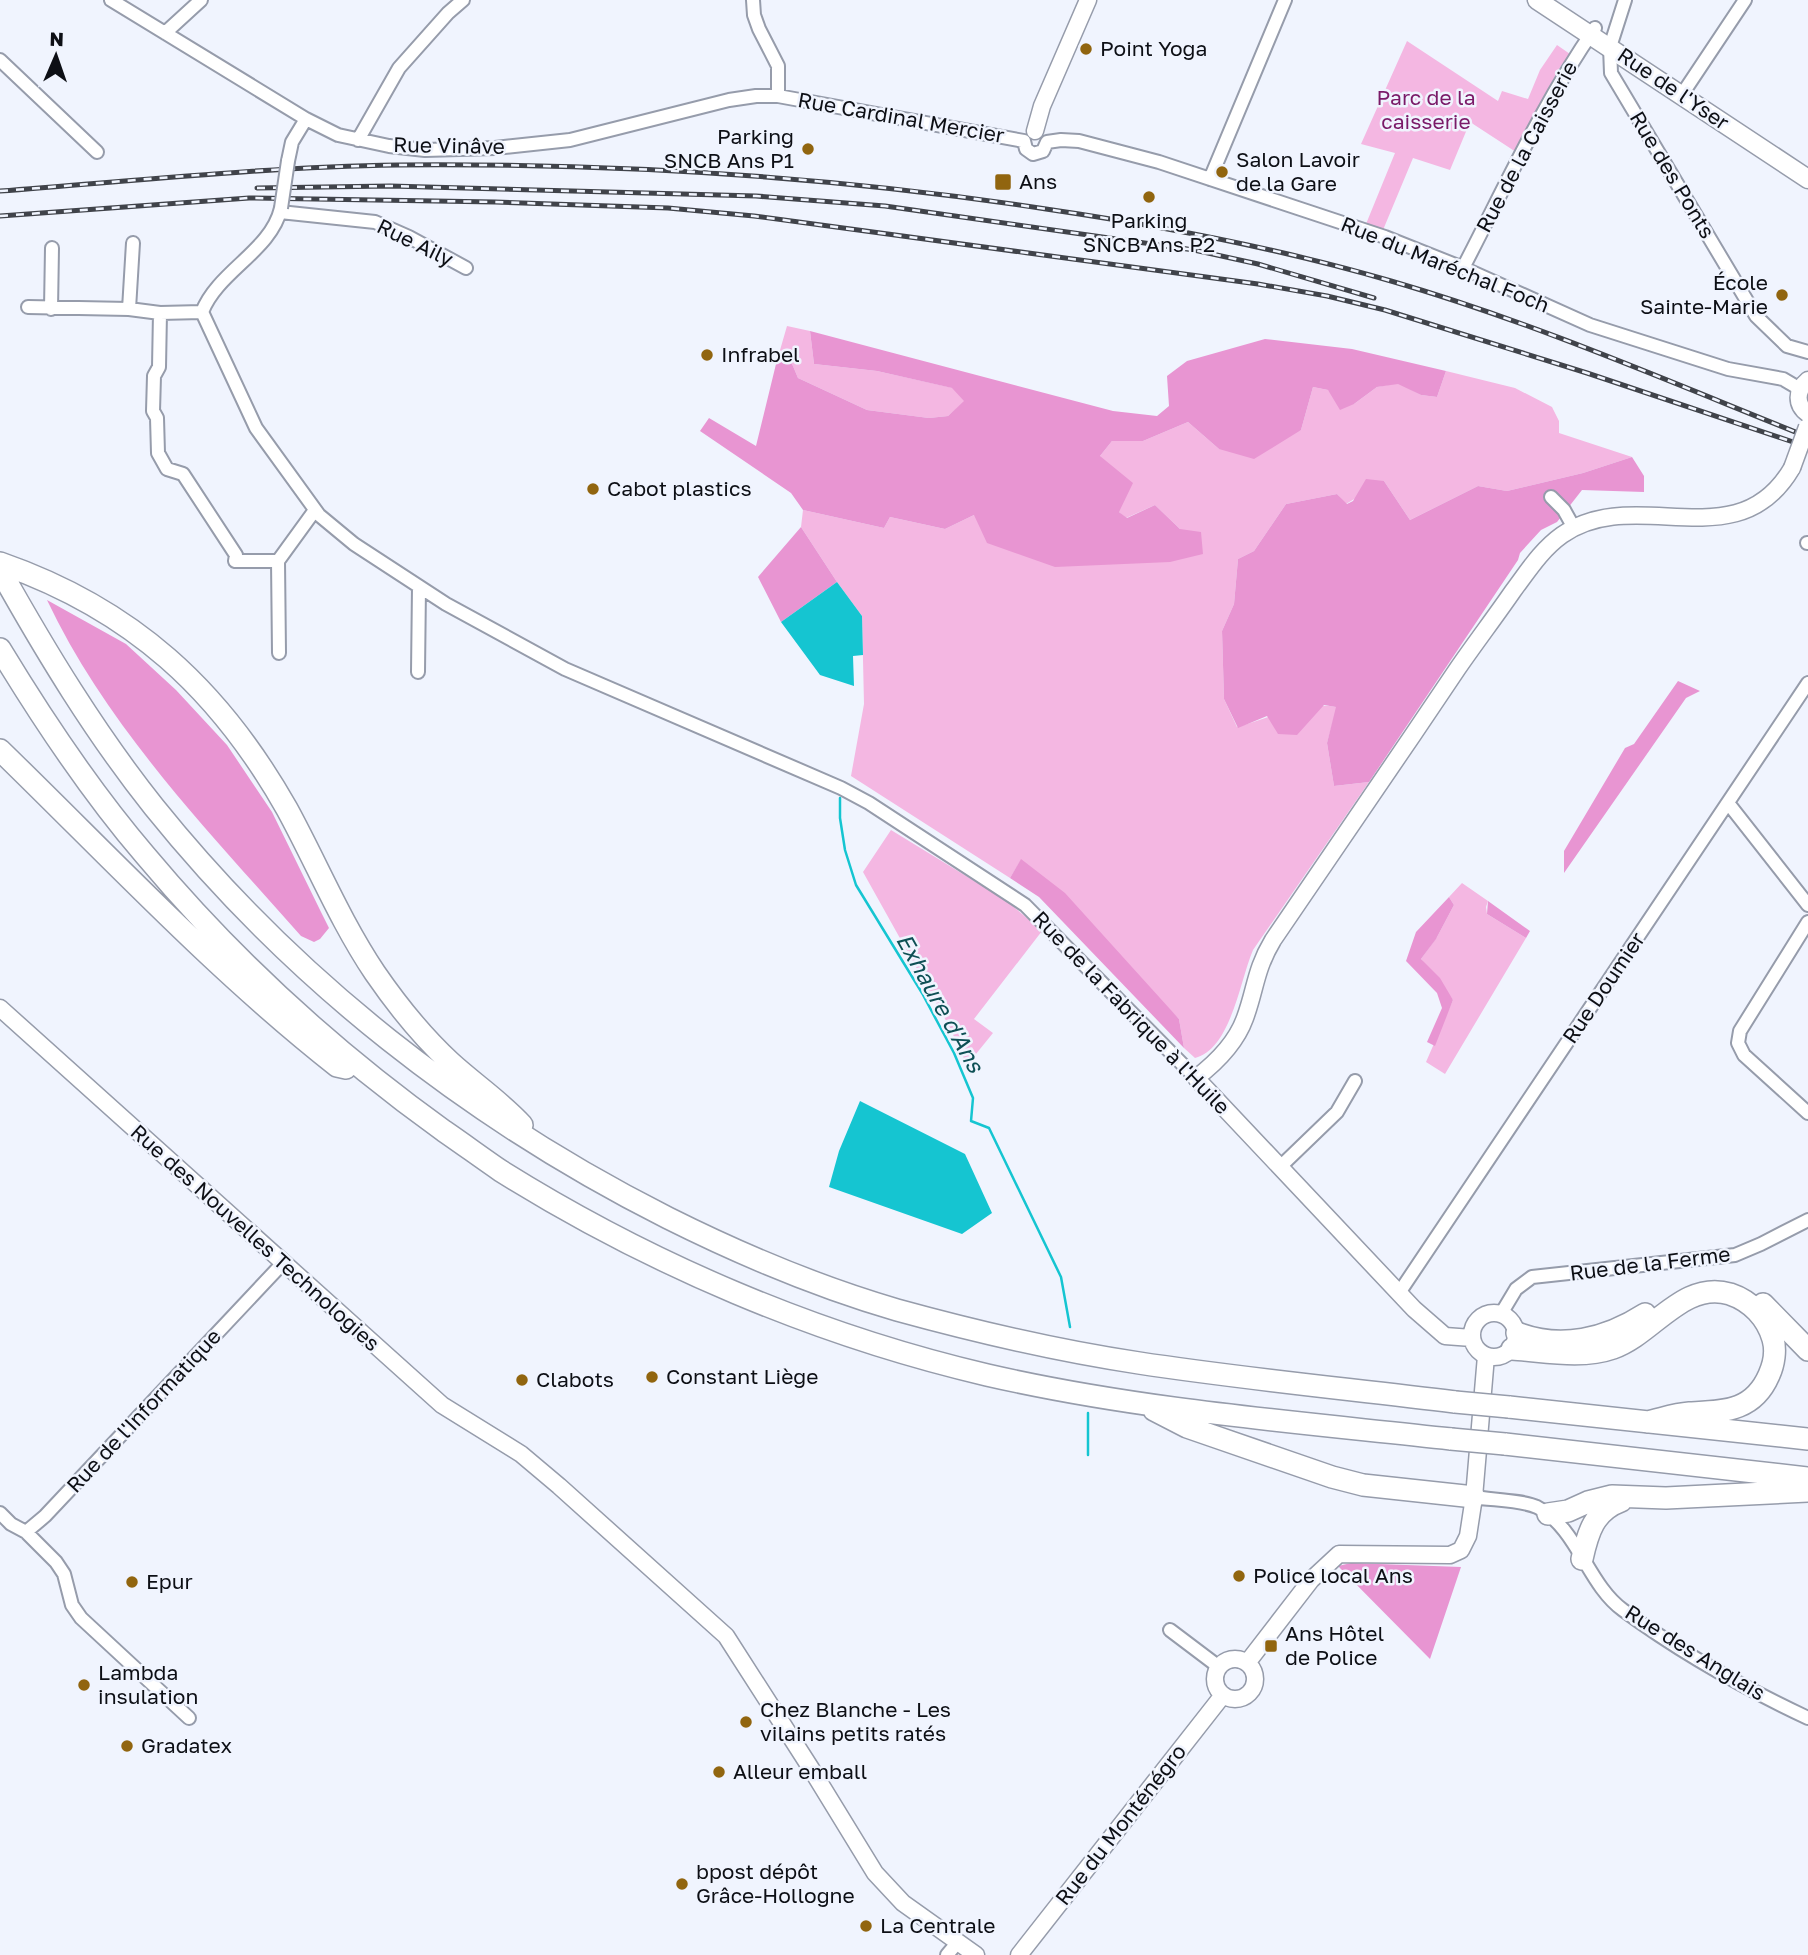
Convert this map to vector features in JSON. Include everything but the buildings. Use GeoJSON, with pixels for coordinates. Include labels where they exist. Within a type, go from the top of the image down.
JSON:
{"type":"FeatureCollection","features":[{"type":"Feature","properties":{"kind":"highway"},"geometry":{"type":"LineString","coordinates":[[0,564],[36,576],[109,615],[159,650],[206,695],[242,736],[265,772],[354,939],[402,1010],[433,1045],[512,1114],[545,1150]]}},
{"type":"Feature","properties":{"kind":"highway"},"geometry":{"type":"LineString","coordinates":[[0,570],[44,648],[154,807],[276,941],[410,1058],[501,1123],[625,1196],[743,1254],[811,1282],[893,1309],[1047,1347],[1137,1363],[1455,1402],[1808,1439]]}},
{"type":"Feature","properties":{"kind":"highway"},"geometry":{"type":"LineString","coordinates":[[0,649],[86,778],[144,854],[263,981],[371,1076],[499,1170],[595,1225],[742,1296],[895,1350],[974,1371],[1066,1390],[1141,1402],[1451,1439],[1808,1478]]}},
{"type":"Feature","properties":{"kind":"highway"},"geometry":{"type":"LineString","coordinates":[[0,750],[227,972],[294,1032],[338,1066],[371,1076]]}},
{"type":"Feature","properties":{"kind":"highway"},"geometry":{"type":"LineString","coordinates":[[1514,1341],[1529,1338],[1569,1342],[1587,1340],[1626,1326],[1696,1283],[1713,1281],[1727,1282],[1742,1288],[1777,1317],[1808,1350]]}},
{"type":"Feature","properties":{"kind":"highway"},"geometry":{"type":"LineString","coordinates":[[1514,1341],[1594,1353],[1613,1348],[1641,1333],[1687,1299],[1711,1292],[1730,1294],[1760,1313],[1769,1326],[1774,1354],[1772,1368],[1765,1384],[1755,1397],[1736,1409],[1718,1413],[1686,1413],[1647,1422]]}},
{"type":"Feature","properties":{"kind":"highway"},"geometry":{"type":"LineString","coordinates":[[1141,1402],[1187,1427],[1332,1478],[1363,1485],[1474,1497]]}},
{"type":"Feature","properties":{"kind":"highway"},"geometry":{"type":"LineString","coordinates":[[1548,1514],[1568,1511],[1612,1496],[1808,1491]]}},
{"type":"Feature","properties":{"kind":"highway"},"geometry":{"type":"LineString","coordinates":[[1582,1559],[1587,1533],[1599,1513],[1611,1504],[1631,1497]]}},
{"type":"Feature","properties":{"kind":"main road","name":"Rue de l'Yser"},"geometry":{"type":"LineString","coordinates":[[1537,0],[1593,31]]}},
{"type":"Feature","properties":{"kind":"main road","name":"Rue de l'Yser"},"geometry":{"type":"LineString","coordinates":[[1553,0],[1593,31],[1808,179]]}},
{"type":"Feature","properties":{"kind":"main road","name":"Rue de l'Yser"},"geometry":{"type":"LineString","coordinates":[[1684,92],[1808,168]]}},
{"type":"Feature","properties":{"kind":"street","name":"Rue Vinâve"},"geometry":{"type":"LineString","coordinates":[[111,0],[306,119],[338,135],[425,150],[527,146],[605,132],[729,100],[778,96]]}},
{"type":"Feature","properties":{"kind":"street"},"geometry":{"type":"LineString","coordinates":[[165,33],[201,0]]}},
{"type":"Feature","properties":{"kind":"street"},"geometry":{"type":"LineString","coordinates":[[358,140],[399,68],[463,0]]}},
{"type":"Feature","properties":{"kind":"street"},"geometry":{"type":"LineString","coordinates":[[753,0],[759,29],[778,66],[778,96]]}},
{"type":"Feature","properties":{"kind":"street"},"geometry":{"type":"LineString","coordinates":[[1035,138],[1042,107],[1088,0]]}},
{"type":"Feature","properties":{"kind":"street"},"geometry":{"type":"LineString","coordinates":[[1210,179],[1285,0]]}},
{"type":"Feature","properties":{"kind":"street"},"geometry":{"type":"LineString","coordinates":[[1611,43],[1625,0]]}},
{"type":"Feature","properties":{"kind":"street"},"geometry":{"type":"LineString","coordinates":[[1684,92],[1745,0]]}},
{"type":"Feature","properties":{"kind":"street","name":"Rue de la Caisserie"},"geometry":{"type":"LineString","coordinates":[[1463,268],[1539,121],[1571,63],[1593,31]]}},
{"type":"Feature","properties":{"kind":"street","name":"Rue des Ponts"},"geometry":{"type":"LineString","coordinates":[[1611,43],[1611,73],[1756,316],[1787,346],[1808,352]]}},
{"type":"Feature","properties":{"kind":"street"},"geometry":{"type":"LineString","coordinates":[[0,60],[97,152]]}},
{"type":"Feature","properties":{"kind":"street","name":"Rue Cardinal Mercier"},"geometry":{"type":"LineString","coordinates":[[778,96],[1035,138]]}},
{"type":"Feature","properties":{"kind":"street"},"geometry":{"type":"LineString","coordinates":[[28,307],[129,309],[160,313],[202,312],[226,278],[275,227],[281,210],[292,142],[306,119]]}},
{"type":"Feature","properties":{"kind":"street","name":"Rue du Maréchal Foch"},"geometry":{"type":"LineString","coordinates":[[1035,138],[1089,144],[1159,162],[1385,237],[1463,268],[1590,325],[1728,369],[1804,384],[1798,397],[1800,405],[1808,414]]}},
{"type":"Feature","properties":{"kind":"street","name":"Rue Aily"},"geometry":{"type":"LineString","coordinates":[[281,210],[375,222],[466,268]]}},
{"type":"Feature","properties":{"kind":"street"},"geometry":{"type":"LineString","coordinates":[[129,309],[133,243]]}},
{"type":"Feature","properties":{"kind":"street"},"geometry":{"type":"LineString","coordinates":[[51,309],[52,248]]}},
{"type":"Feature","properties":{"kind":"street","name":"Rue de la Fabrique à l'Huile"},"geometry":{"type":"LineString","coordinates":[[202,312],[257,428],[315,510],[354,544],[419,587],[565,669],[869,803],[1025,905],[1196,1078],[1399,1293],[1446,1336],[1472,1338]]}},
{"type":"Feature","properties":{"kind":"street"},"geometry":{"type":"LineString","coordinates":[[160,313],[159,368],[154,376],[153,411],[157,418],[158,453],[167,469],[183,474],[236,555],[235,562],[278,561]]}},
{"type":"Feature","properties":{"kind":"street"},"geometry":{"type":"LineString","coordinates":[[1196,1078],[1233,1042],[1244,1021],[1255,976],[1265,954],[1466,657],[1534,562],[1561,536],[1574,528],[1615,516],[1710,518],[1736,514],[1766,499],[1782,484],[1793,468],[1808,426]]}},
{"type":"Feature","properties":{"kind":"street"},"geometry":{"type":"LineString","coordinates":[[1551,497],[1564,510],[1574,528]]}},
{"type":"Feature","properties":{"kind":"street"},"geometry":{"type":"LineString","coordinates":[[279,653],[278,561],[315,510]]}},
{"type":"Feature","properties":{"kind":"street"},"geometry":{"type":"LineString","coordinates":[[418,672],[419,587]]}},
{"type":"Feature","properties":{"kind":"street","name":"Rue Doumier"},"geometry":{"type":"LineString","coordinates":[[1399,1293],[1808,683]]}},
{"type":"Feature","properties":{"kind":"street"},"geometry":{"type":"LineString","coordinates":[[1728,803],[1808,905]]}},
{"type":"Feature","properties":{"kind":"street"},"geometry":{"type":"LineString","coordinates":[[1808,922],[1740,1031],[1738,1043],[1744,1055],[1808,1113]]}},
{"type":"Feature","properties":{"kind":"street","name":"Rue des Nouvelles Technologies"},"geometry":{"type":"LineString","coordinates":[[0,1008],[442,1405],[521,1454],[566,1491],[726,1636],[875,1873],[952,1949],[976,1955]]}},
{"type":"Feature","properties":{"kind":"street"},"geometry":{"type":"LineString","coordinates":[[1280,1167],[1334,1116],[1355,1081]]}},
{"type":"Feature","properties":{"kind":"street","name":"Rue de la Ferme"},"geometry":{"type":"LineString","coordinates":[[1501,1314],[1516,1289],[1532,1277],[1735,1255],[1808,1220]]}},
{"type":"Feature","properties":{"kind":"street","name":"Rue de l'Informatique"},"geometry":{"type":"LineString","coordinates":[[26,1532],[45,1516],[282,1264]]}},
{"type":"Feature","properties":{"kind":"street"},"geometry":{"type":"LineString","coordinates":[[1486,1314],[1501,1314],[1510,1319],[1514,1341],[1501,1356],[1486,1356],[1479,1351],[1472,1338],[1474,1325],[1486,1314]]}},
{"type":"Feature","properties":{"kind":"street"},"geometry":{"type":"LineString","coordinates":[[1247,1663],[1311,1580],[1339,1554],[1450,1555],[1461,1550],[1468,1536],[1474,1497],[1486,1356]]}},
{"type":"Feature","properties":{"kind":"street"},"geometry":{"type":"LineString","coordinates":[[1474,1497],[1535,1506],[1548,1514]]}},
{"type":"Feature","properties":{"kind":"street"},"geometry":{"type":"LineString","coordinates":[[0,1513],[11,1524],[26,1532],[56,1562],[64,1574],[72,1605],[81,1618],[189,1718]]}},
{"type":"Feature","properties":{"kind":"street","name":"Rue des Anglais"},"geometry":{"type":"LineString","coordinates":[[1548,1514],[1619,1608],[1730,1677],[1808,1718]]}},
{"type":"Feature","properties":{"kind":"street"},"geometry":{"type":"LineString","coordinates":[[1170,1630],[1219,1667]]}},
{"type":"Feature","properties":{"kind":"street"},"geometry":{"type":"LineString","coordinates":[[1234,1659],[1247,1663],[1255,1676],[1252,1690],[1236,1699],[1223,1695],[1215,1681],[1219,1667],[1227,1660],[1234,1659]]}},
{"type":"Feature","properties":{"kind":"street","name":"Rue du Monténégro"},"geometry":{"type":"LineString","coordinates":[[1019,1955],[1223,1695]]}},
{"type":"Feature","properties":{"kind":"street"},"geometry":{"type":"LineString","coordinates":[[1002,1955],[1012,1955]]}},
{"type":"Feature","properties":{"kind":"green space","name":"Parc de la caisserie"},"geometry":{"type":"Polygon","coordinates":[[[1407,41],[1498,101],[1502,91],[1528,99],[1540,70],[1557,45],[1570,54],[1558,70],[1516,152],[1470,122],[1450,170],[1413,158],[1383,230],[1366,224],[1395,153],[1361,144],[1407,41]]]}},
{"type":"Feature","properties":{"kind":"green space"},"geometry":{"type":"Polygon","coordinates":[[[787,326],[810,331],[814,364],[877,371],[953,388],[965,401],[948,416],[929,418],[867,410],[798,378],[790,359],[776,364],[787,326]]]}},
{"type":"Feature","properties":{"kind":"green space"},"geometry":{"type":"Polygon","coordinates":[[[1446,371],[1515,388],[1552,407],[1559,421],[1559,433],[1632,457],[1583,473],[1507,491],[1478,486],[1410,520],[1384,481],[1346,504],[1337,494],[1286,504],[1254,551],[1238,559],[1234,604],[1222,631],[1224,699],[1237,727],[1299,708],[1337,707],[1327,743],[1334,786],[1369,782],[1253,950],[1226,1028],[1207,1052],[1195,1058],[1184,1048],[1179,1019],[1021,860],[1010,878],[851,776],[864,704],[862,616],[801,527],[803,510],[884,528],[890,517],[945,529],[974,515],[1180,529],[1155,505],[1126,518],[1119,512],[1100,456],[1112,441],[1143,441],[1188,422],[1219,449],[1301,430],[1313,387],[1328,390],[1354,404],[1377,387],[1398,383],[1421,395],[1437,397],[1446,371]]]}},
{"type":"Feature","properties":{"kind":"green space"},"geometry":{"type":"Polygon","coordinates":[[[891,830],[1007,901],[1042,931],[974,1019],[993,1033],[967,1065],[949,1026],[863,872],[891,830]]]}},
{"type":"Feature","properties":{"kind":"green space"},"geometry":{"type":"Polygon","coordinates":[[[1462,883],[1488,901],[1487,914],[1526,938],[1445,1074],[1426,1062],[1453,1000],[1421,959],[1437,937],[1454,905],[1449,897],[1462,883]]]}},
{"type":"Feature","properties":{"kind":"shaded area"},"geometry":{"type":"Polygon","coordinates":[[[810,331],[1113,411],[1157,416],[1169,406],[1167,376],[1187,361],[1265,339],[1352,349],[1446,371],[1437,397],[1421,395],[1398,384],[1377,387],[1354,404],[1340,410],[1328,390],[1313,387],[1301,430],[1254,459],[1219,449],[1188,422],[1143,441],[1112,441],[1100,456],[1133,483],[1119,512],[1127,518],[1155,505],[1180,529],[1201,532],[1203,554],[1170,562],[1055,567],[987,543],[974,515],[945,529],[890,517],[884,528],[803,510],[791,493],[700,431],[709,418],[756,446],[776,364],[790,359],[798,378],[867,410],[929,418],[948,416],[964,401],[952,388],[877,371],[814,364],[810,331]]]}},
{"type":"Feature","properties":{"kind":"shaded area"},"geometry":{"type":"Polygon","coordinates":[[[1632,457],[1644,476],[1644,492],[1582,490],[1557,522],[1541,530],[1520,553],[1518,560],[1369,782],[1334,786],[1327,743],[1336,707],[1324,705],[1297,735],[1278,734],[1267,716],[1238,728],[1224,699],[1222,631],[1234,604],[1238,559],[1254,551],[1286,504],[1337,494],[1347,504],[1353,501],[1366,479],[1384,481],[1410,520],[1478,486],[1507,491],[1583,473],[1632,457]]]}},
{"type":"Feature","properties":{"kind":"shaded area"},"geometry":{"type":"Polygon","coordinates":[[[801,527],[837,582],[781,622],[758,577],[801,527]]]}},
{"type":"Feature","properties":{"kind":"shaded area"},"geometry":{"type":"Polygon","coordinates":[[[47,600],[126,644],[176,690],[227,745],[272,812],[329,928],[320,939],[314,942],[301,936],[162,777],[99,691],[71,647],[47,600]]]}},
{"type":"Feature","properties":{"kind":"shaded area"},"geometry":{"type":"Polygon","coordinates":[[[1678,681],[1700,691],[1686,698],[1564,873],[1564,851],[1625,748],[1634,744],[1678,681]]]}},
{"type":"Feature","properties":{"kind":"shaded area"},"geometry":{"type":"Polygon","coordinates":[[[1021,859],[1065,893],[1179,1019],[1184,1048],[1039,897],[1010,878],[1021,859]]]}},
{"type":"Feature","properties":{"kind":"shaded area"},"geometry":{"type":"Polygon","coordinates":[[[1449,897],[1454,905],[1436,939],[1421,959],[1440,978],[1453,1000],[1435,1046],[1427,1042],[1442,1008],[1437,993],[1406,961],[1416,932],[1449,897]]]}},
{"type":"Feature","properties":{"kind":"shaded area"},"geometry":{"type":"Polygon","coordinates":[[[1488,901],[1530,931],[1526,938],[1487,914],[1488,901]]]}},
{"type":"Feature","properties":{"kind":"shaded area"},"geometry":{"type":"Polygon","coordinates":[[[1351,1563],[1461,1567],[1430,1659],[1338,1566],[1351,1563]]]}},
{"type":"Feature","properties":{"kind":"water"},"geometry":{"type":"Polygon","coordinates":[[[837,582],[862,616],[863,655],[853,656],[854,686],[820,675],[781,622],[837,582]]]}},
{"type":"Feature","properties":{"kind":"water"},"geometry":{"type":"Polygon","coordinates":[[[860,1101],[965,1154],[992,1213],[962,1234],[829,1187],[839,1151],[860,1101]]]}},
{"type":"Feature","properties":{"kind":"waterway","name":"Exhaure d'Ans"},"geometry":{"type":"LineString","coordinates":[[840,798],[845,850],[856,885],[922,993],[954,1053],[973,1098],[971,1121],[989,1128],[1061,1277],[1070,1327]]}},
{"type":"Feature","properties":{"kind":"waterway","name":"Exhaure d'Ans"},"geometry":{"type":"LineString","coordinates":[[1088,1413],[1088,1455]]}},
{"type":"Feature","properties":{"kind":"railway"},"geometry":{"type":"LineString","coordinates":[[0,191],[298,168],[480,165],[723,174],[965,198],[1220,239],[1391,281],[1549,334],[1808,437]]}},
{"type":"Feature","properties":{"kind":"railway"},"geometry":{"type":"LineString","coordinates":[[257,188],[390,186],[756,196],[885,206],[1194,250],[1258,264],[1374,298]]}},
{"type":"Feature","properties":{"kind":"railway"},"geometry":{"type":"LineString","coordinates":[[0,216],[249,198],[668,208],[754,216],[1258,284],[1327,296],[1385,310],[1587,373],[1805,446]]}},
{"type":"Feature","properties":{"kind":"place","name":"Point Yoga"},"geometry":{"type":"Point","coordinates":[1086,49]}},
{"type":"Feature","properties":{"kind":"place","name":"Parking SNCB Ans P1"},"geometry":{"type":"Point","coordinates":[808,149]}},
{"type":"Feature","properties":{"kind":"place","name":"Salon Lavoir de la Gare"},"geometry":{"type":"Point","coordinates":[1222,172]}},
{"type":"Feature","properties":{"kind":"place","name":"Ans"},"geometry":{"type":"Point","coordinates":[1003,182]}},
{"type":"Feature","properties":{"kind":"place","name":"Parking SNCB Ans P2"},"geometry":{"type":"Point","coordinates":[1149,197]}},
{"type":"Feature","properties":{"kind":"place","name":"École Sainte-Marie"},"geometry":{"type":"Point","coordinates":[1782,295]}},
{"type":"Feature","properties":{"kind":"place","name":"Infrabel"},"geometry":{"type":"Point","coordinates":[707,355]}},
{"type":"Feature","properties":{"kind":"place","name":"Cabot plastics"},"geometry":{"type":"Point","coordinates":[593,489]}},
{"type":"Feature","properties":{"kind":"place","name":"Constant Liège"},"geometry":{"type":"Point","coordinates":[652,1377]}},
{"type":"Feature","properties":{"kind":"place","name":"Clabots"},"geometry":{"type":"Point","coordinates":[522,1380]}},
{"type":"Feature","properties":{"kind":"place","name":"Police local Ans"},"geometry":{"type":"Point","coordinates":[1239,1576]}},
{"type":"Feature","properties":{"kind":"place","name":"Epur"},"geometry":{"type":"Point","coordinates":[132,1582]}},
{"type":"Feature","properties":{"kind":"place","name":"Ans Hôtel de Police"},"geometry":{"type":"Point","coordinates":[1271,1646]}},
{"type":"Feature","properties":{"kind":"place","name":"Lambda insulation"},"geometry":{"type":"Point","coordinates":[84,1685]}},
{"type":"Feature","properties":{"kind":"place","name":"Chez Blanche - Les vilains petits ratés"},"geometry":{"type":"Point","coordinates":[746,1722]}},
{"type":"Feature","properties":{"kind":"place","name":"Gradatex"},"geometry":{"type":"Point","coordinates":[127,1746]}},
{"type":"Feature","properties":{"kind":"place","name":"Alleur emball"},"geometry":{"type":"Point","coordinates":[719,1772]}},
{"type":"Feature","properties":{"kind":"place","name":"bpost dépôt Grâce-Hollogne"},"geometry":{"type":"Point","coordinates":[682,1884]}},
{"type":"Feature","properties":{"kind":"place","name":"La Centrale"},"geometry":{"type":"Point","coordinates":[866,1926]}}]}
